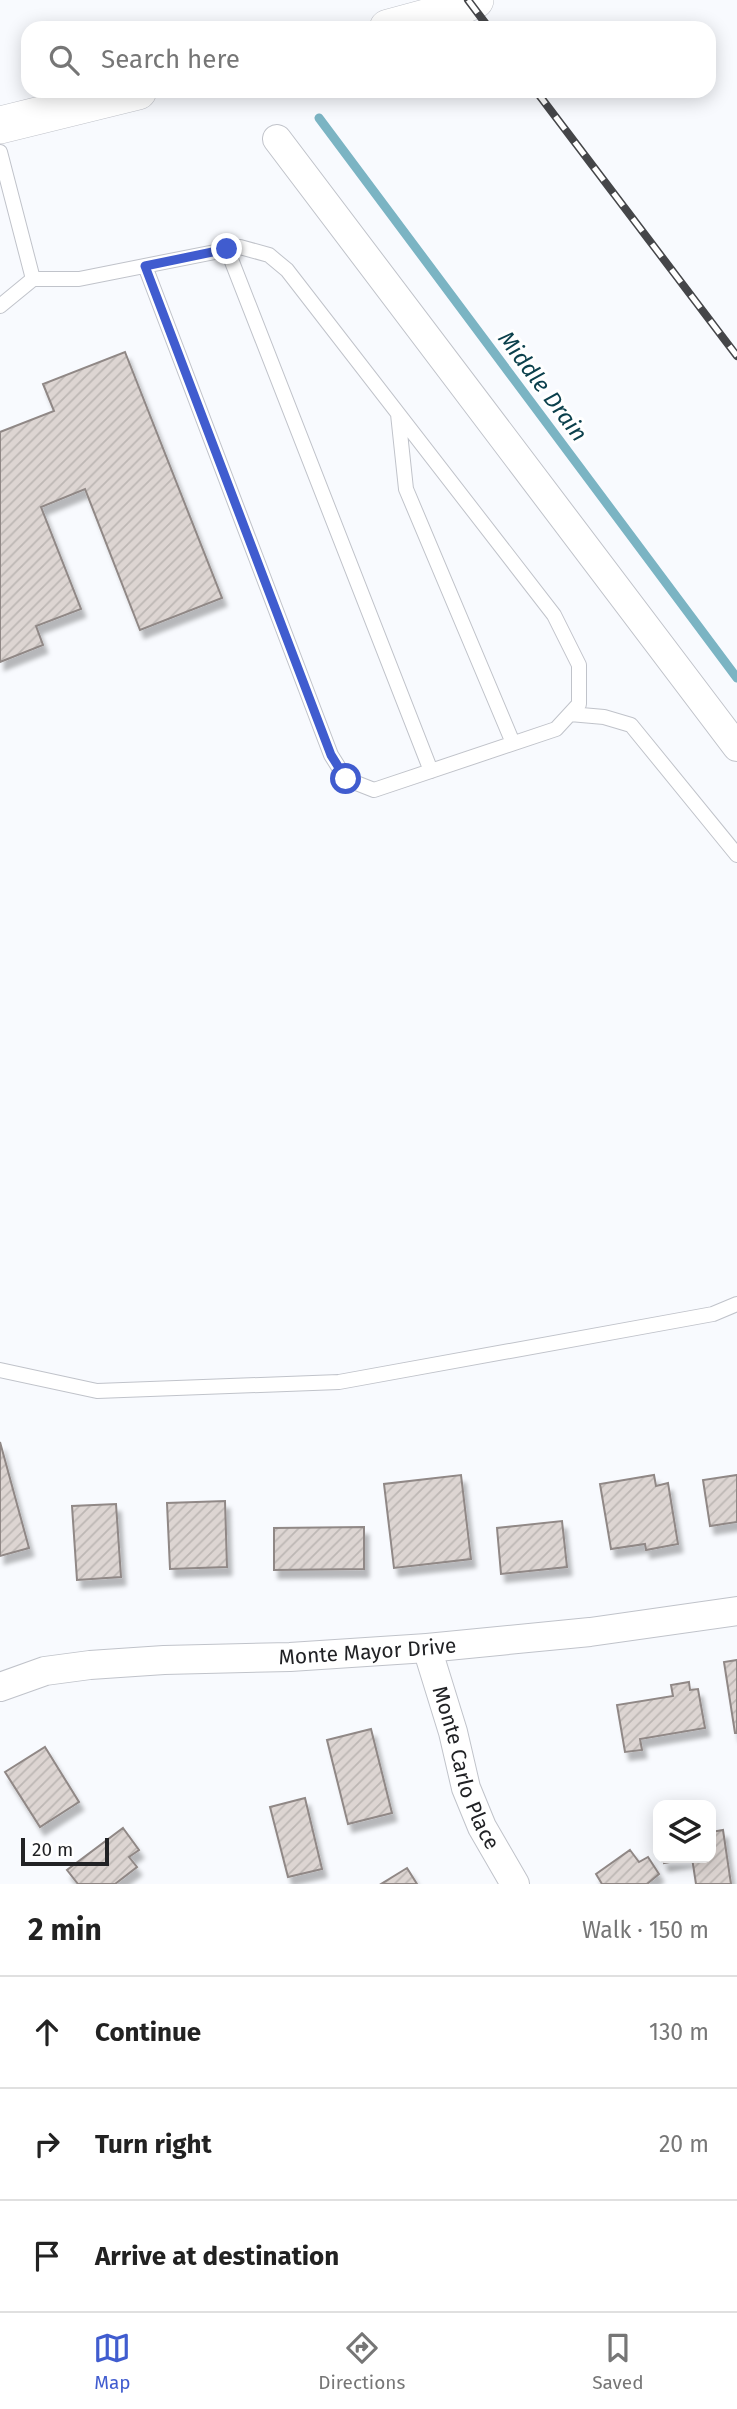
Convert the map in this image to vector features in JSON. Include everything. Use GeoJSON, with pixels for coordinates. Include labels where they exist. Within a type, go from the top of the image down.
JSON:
{"type":"FeatureCollection","features":[{"type":"Feature","properties":{"kind":"street"},"geometry":{"type":"LineString","coordinates":[[414,21],[444,13],[475,0]]}},
{"type":"Feature","properties":{"kind":"street"},"geometry":{"type":"LineString","coordinates":[[0,125],[110,98]]}},
{"type":"Feature","properties":{"kind":"street"},"geometry":{"type":"LineString","coordinates":[[277,139],[737,747]]}},
{"type":"Feature","properties":{"kind":"street","name":"Monte Mayor Drive"},"geometry":{"type":"LineString","coordinates":[[0,1687],[45,1671],[90,1665],[427,1648],[590,1632],[737,1611]]}},
{"type":"Feature","properties":{"kind":"street","name":"Monte Carlo Place"},"geometry":{"type":"LineString","coordinates":[[427,1648],[453,1732],[466,1788],[482,1827],[515,1884]]}},
{"type":"Feature","properties":{"kind":"lane"},"geometry":{"type":"LineString","coordinates":[[0,152],[33,279]]}},
{"type":"Feature","properties":{"kind":"lane"},"geometry":{"type":"LineString","coordinates":[[0,306],[33,279],[79,279],[240,247],[269,255],[287,270],[554,615],[579,665],[579,704],[556,729],[374,790],[346,779],[331,755],[145,266]]}},
{"type":"Feature","properties":{"kind":"lane"},"geometry":{"type":"LineString","coordinates":[[227,249],[431,771]]}},
{"type":"Feature","properties":{"kind":"lane"},"geometry":{"type":"LineString","coordinates":[[397,413],[406,489],[513,743]]}},
{"type":"Feature","properties":{"kind":"lane"},"geometry":{"type":"LineString","coordinates":[[569,714],[604,717],[631,725],[737,855]]}},
{"type":"Feature","properties":{"kind":"lane"},"geometry":{"type":"LineString","coordinates":[[0,1370],[97,1391],[339,1382],[713,1314],[737,1304]]}},
{"type":"Feature","properties":{"kind":"building"},"geometry":{"type":"Polygon","coordinates":[[[125,352],[222,598],[140,630],[85,489],[41,507],[81,609],[36,626],[43,645],[0,662],[0,432],[54,411],[43,384],[125,352]]]}},
{"type":"Feature","properties":{"kind":"building"},"geometry":{"type":"Polygon","coordinates":[[[0,1442],[29,1548],[0,1556],[0,1442]]]}},
{"type":"Feature","properties":{"kind":"building"},"geometry":{"type":"Polygon","coordinates":[[[461,1475],[471,1559],[394,1568],[384,1484],[461,1475]]]}},
{"type":"Feature","properties":{"kind":"building"},"geometry":{"type":"Polygon","coordinates":[[[654,1475],[656,1486],[668,1483],[678,1544],[646,1550],[645,1544],[611,1549],[600,1484],[654,1475]]]}},
{"type":"Feature","properties":{"kind":"building"},"geometry":{"type":"Polygon","coordinates":[[[737,1475],[737,1522],[710,1526],[703,1480],[737,1475]]]}},
{"type":"Feature","properties":{"kind":"building"},"geometry":{"type":"Polygon","coordinates":[[[225,1501],[227,1567],[170,1569],[167,1503],[225,1501]]]}},
{"type":"Feature","properties":{"kind":"building"},"geometry":{"type":"Polygon","coordinates":[[[116,1504],[121,1577],[77,1580],[72,1506],[116,1504]]]}},
{"type":"Feature","properties":{"kind":"building"},"geometry":{"type":"Polygon","coordinates":[[[562,1521],[567,1567],[501,1574],[497,1528],[562,1521]]]}},
{"type":"Feature","properties":{"kind":"building"},"geometry":{"type":"Polygon","coordinates":[[[364,1527],[364,1569],[274,1570],[274,1528],[364,1527]]]}},
{"type":"Feature","properties":{"kind":"building"},"geometry":{"type":"Polygon","coordinates":[[[737,1660],[737,1733],[735,1733],[724,1662],[737,1660]]]}},
{"type":"Feature","properties":{"kind":"building"},"geometry":{"type":"Polygon","coordinates":[[[689,1682],[690,1690],[698,1689],[705,1728],[640,1739],[642,1750],[625,1752],[617,1705],[673,1696],[671,1685],[689,1682]]]}},
{"type":"Feature","properties":{"kind":"building"},"geometry":{"type":"Polygon","coordinates":[[[371,1729],[392,1813],[348,1824],[327,1740],[371,1729]]]}},
{"type":"Feature","properties":{"kind":"building"},"geometry":{"type":"Polygon","coordinates":[[[45,1747],[79,1802],[40,1827],[5,1772],[45,1747]]]}},
{"type":"Feature","properties":{"kind":"building"},"geometry":{"type":"Polygon","coordinates":[[[305,1798],[322,1869],[288,1877],[270,1807],[305,1798]]]}},
{"type":"Feature","properties":{"kind":"building"},"geometry":{"type":"Polygon","coordinates":[[[123,1828],[139,1850],[129,1857],[137,1867],[115,1884],[78,1884],[67,1870],[123,1828]]]}},
{"type":"Feature","properties":{"kind":"building"},"geometry":{"type":"Polygon","coordinates":[[[723,1830],[731,1884],[696,1884],[693,1863],[716,1863],[716,1831],[723,1830]]]}},
{"type":"Feature","properties":{"kind":"building"},"geometry":{"type":"Polygon","coordinates":[[[630,1850],[639,1862],[648,1857],[659,1874],[647,1884],[602,1884],[596,1874],[630,1850]]]}},
{"type":"Feature","properties":{"kind":"building"},"geometry":{"type":"Polygon","coordinates":[[[407,1868],[417,1884],[381,1884],[407,1868]]]}},
{"type":"Feature","properties":{"kind":"waterway","name":"Middle Drain"},"geometry":{"type":"LineString","coordinates":[[319,118],[737,678]]}},
{"type":"Feature","properties":{"kind":"railway"},"geometry":{"type":"LineString","coordinates":[[468,0],[484,21]]}},
{"type":"Feature","properties":{"kind":"railway"},"geometry":{"type":"LineString","coordinates":[[541,98],[737,356]]}},
{"type":"Feature","properties":{"kind":"route"},"geometry":{"type":"LineString","coordinates":[[227,249],[145,266],[331,755],[346,779]]}}]}
